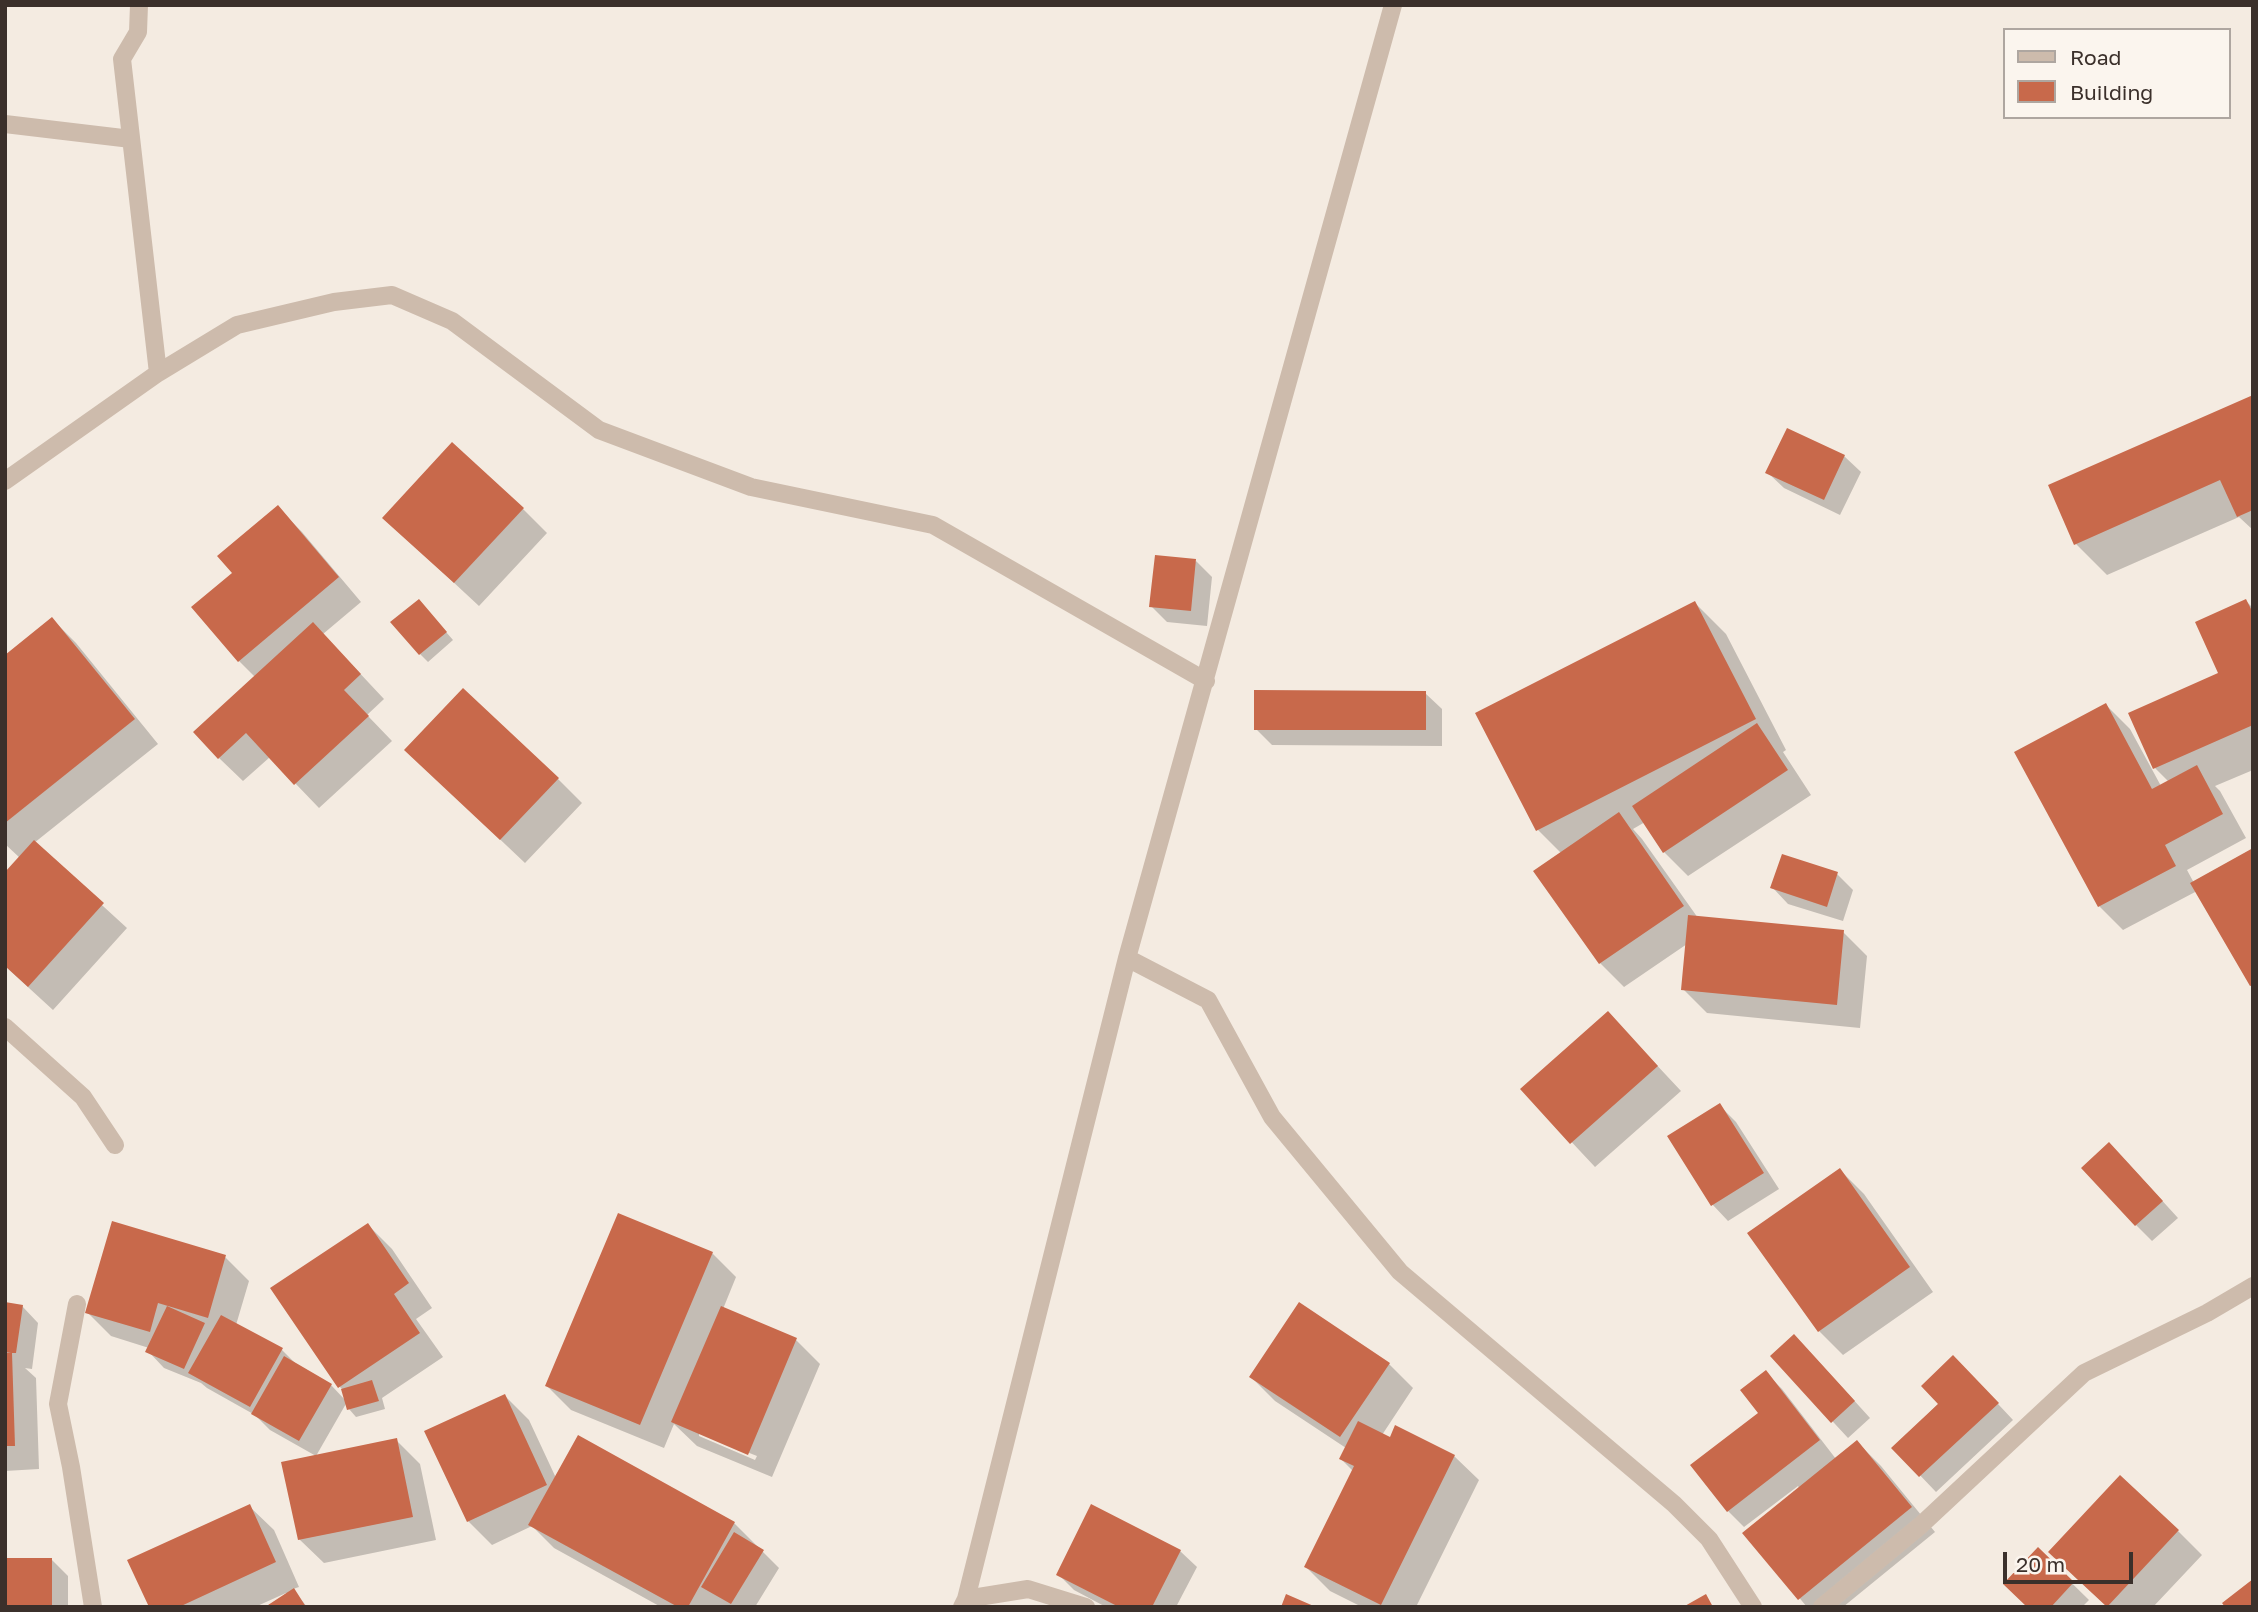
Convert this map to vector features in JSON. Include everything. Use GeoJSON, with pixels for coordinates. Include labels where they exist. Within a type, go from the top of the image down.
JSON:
{"type":"FeatureCollection","features":[{"type":"Feature","properties":{"kind":"street"},"geometry":{"type":"LineString","coordinates":[[139,5],[138,32],[122,59],[158,373]]}},
{"type":"Feature","properties":{"kind":"street"},"geometry":{"type":"LineString","coordinates":[[1086,1607],[1028,1589],[964,1603],[1127,958],[1393,5]]}},
{"type":"Feature","properties":{"kind":"street"},"geometry":{"type":"LineString","coordinates":[[5,124],[131,139]]}},
{"type":"Feature","properties":{"kind":"street"},"geometry":{"type":"LineString","coordinates":[[5,481],[158,373],[237,325],[334,302],[392,295],[452,321],[599,430],[751,487],[933,525],[1206,681]]}},
{"type":"Feature","properties":{"kind":"street"},"geometry":{"type":"LineString","coordinates":[[1127,958],[1208,1000],[1272,1117],[1400,1272],[1674,1504],[1710,1539],[1753,1607]]}},
{"type":"Feature","properties":{"kind":"street"},"geometry":{"type":"LineString","coordinates":[[5,1027],[83,1097],[115,1145]]}},
{"type":"Feature","properties":{"kind":"street"},"geometry":{"type":"LineString","coordinates":[[1822,1607],[1921,1525],[2084,1373],[2207,1313],[2253,1286]]}},
{"type":"Feature","properties":{"kind":"street"},"geometry":{"type":"LineString","coordinates":[[77,1304],[58,1404],[71,1467],[93,1607]]}},
{"type":"Feature","properties":{"kind":"building"},"geometry":{"type":"Polygon","coordinates":[[[2253,395],[2253,510],[2237,517],[2220,480],[2074,545],[2048,485],[2253,395]]]}},
{"type":"Feature","properties":{"kind":"building"},"geometry":{"type":"Polygon","coordinates":[[[1787,428],[1845,455],[1824,500],[1765,473],[1787,428]]]}},
{"type":"Feature","properties":{"kind":"building"},"geometry":{"type":"Polygon","coordinates":[[[452,442],[524,508],[454,583],[382,518],[452,442]]]}},
{"type":"Feature","properties":{"kind":"building"},"geometry":{"type":"Polygon","coordinates":[[[278,505],[339,577],[238,662],[191,607],[232,573],[217,556],[278,505]]]}},
{"type":"Feature","properties":{"kind":"building"},"geometry":{"type":"Polygon","coordinates":[[[1155,555],[1196,559],[1191,611],[1149,607],[1155,555]]]}},
{"type":"Feature","properties":{"kind":"building"},"geometry":{"type":"Polygon","coordinates":[[[419,599],[447,632],[419,655],[390,622],[419,599]]]}},
{"type":"Feature","properties":{"kind":"building"},"geometry":{"type":"Polygon","coordinates":[[[2246,599],[2253,613],[2253,725],[2153,769],[2128,713],[2218,673],[2195,622],[2246,599]]]}},
{"type":"Feature","properties":{"kind":"building"},"geometry":{"type":"Polygon","coordinates":[[[1695,601],[1756,719],[1536,831],[1475,713],[1695,601]]]}},
{"type":"Feature","properties":{"kind":"building"},"geometry":{"type":"Polygon","coordinates":[[[52,617],[135,719],[5,823],[5,655],[52,617]]]}},
{"type":"Feature","properties":{"kind":"building"},"geometry":{"type":"Polygon","coordinates":[[[313,622],[361,674],[344,690],[369,716],[294,785],[246,733],[218,759],[193,732],[313,622]]]}},
{"type":"Feature","properties":{"kind":"building"},"geometry":{"type":"Polygon","coordinates":[[[463,688],[559,778],[500,840],[404,750],[463,688]]]}},
{"type":"Feature","properties":{"kind":"building"},"geometry":{"type":"Polygon","coordinates":[[[1254,690],[1426,691],[1426,730],[1254,730],[1254,690]]]}},
{"type":"Feature","properties":{"kind":"building"},"geometry":{"type":"Polygon","coordinates":[[[2106,703],[2152,789],[2197,765],[2223,814],[2165,845],[2176,866],[2098,907],[2014,752],[2106,703]]]}},
{"type":"Feature","properties":{"kind":"building"},"geometry":{"type":"Polygon","coordinates":[[[1757,723],[1788,770],[1663,853],[1632,806],[1757,723]]]}},
{"type":"Feature","properties":{"kind":"building"},"geometry":{"type":"Polygon","coordinates":[[[1619,812],[1684,906],[1599,964],[1533,871],[1619,812]]]}},
{"type":"Feature","properties":{"kind":"building"},"geometry":{"type":"Polygon","coordinates":[[[34,840],[104,903],[28,987],[5,966],[5,872],[34,840]]]}},
{"type":"Feature","properties":{"kind":"building"},"geometry":{"type":"Polygon","coordinates":[[[2253,848],[2253,985],[2250,986],[2190,883],[2253,848]]]}},
{"type":"Feature","properties":{"kind":"building"},"geometry":{"type":"Polygon","coordinates":[[[1782,854],[1838,872],[1827,907],[1770,888],[1782,854]]]}},
{"type":"Feature","properties":{"kind":"building"},"geometry":{"type":"Polygon","coordinates":[[[1688,915],[1844,930],[1837,1005],[1681,990],[1688,915]]]}},
{"type":"Feature","properties":{"kind":"building"},"geometry":{"type":"Polygon","coordinates":[[[1608,1011],[1658,1066],[1570,1144],[1520,1089],[1608,1011]]]}},
{"type":"Feature","properties":{"kind":"building"},"geometry":{"type":"Polygon","coordinates":[[[1720,1103],[1764,1173],[1711,1206],[1667,1136],[1720,1103]]]}},
{"type":"Feature","properties":{"kind":"building"},"geometry":{"type":"Polygon","coordinates":[[[2109,1142],[2163,1201],[2135,1226],[2081,1168],[2109,1142]]]}},
{"type":"Feature","properties":{"kind":"building"},"geometry":{"type":"Polygon","coordinates":[[[1840,1168],[1910,1267],[1818,1332],[1747,1233],[1840,1168]]]}},
{"type":"Feature","properties":{"kind":"building"},"geometry":{"type":"Polygon","coordinates":[[[618,1213],[713,1252],[640,1425],[545,1386],[618,1213]]]}},
{"type":"Feature","properties":{"kind":"building"},"geometry":{"type":"Polygon","coordinates":[[[112,1221],[226,1255],[208,1318],[158,1303],[150,1332],[85,1313],[112,1221]]]}},
{"type":"Feature","properties":{"kind":"building"},"geometry":{"type":"Polygon","coordinates":[[[368,1223],[409,1283],[394,1294],[420,1333],[338,1388],[270,1288],[368,1223]]]}},
{"type":"Feature","properties":{"kind":"building"},"geometry":{"type":"Polygon","coordinates":[[[5,1302],[23,1305],[16,1353],[12,1353],[15,1446],[5,1446],[5,1353],[11,1353],[5,1352],[5,1302]]]}},
{"type":"Feature","properties":{"kind":"building"},"geometry":{"type":"Polygon","coordinates":[[[1299,1302],[1390,1363],[1340,1437],[1249,1377],[1299,1302]]]}},
{"type":"Feature","properties":{"kind":"building"},"geometry":{"type":"Polygon","coordinates":[[[167,1306],[205,1323],[184,1369],[145,1352],[167,1306]]]}},
{"type":"Feature","properties":{"kind":"building"},"geometry":{"type":"Polygon","coordinates":[[[721,1306],[797,1338],[748,1455],[671,1422],[721,1306]]]}},
{"type":"Feature","properties":{"kind":"building"},"geometry":{"type":"Polygon","coordinates":[[[221,1315],[283,1348],[250,1407],[188,1373],[221,1315]]]}},
{"type":"Feature","properties":{"kind":"building"},"geometry":{"type":"Polygon","coordinates":[[[1794,1334],[1855,1401],[1831,1423],[1770,1356],[1794,1334]]]}},
{"type":"Feature","properties":{"kind":"building"},"geometry":{"type":"Polygon","coordinates":[[[1953,1355],[1999,1403],[1919,1477],[1891,1448],[1938,1404],[1921,1386],[1953,1355]]]}},
{"type":"Feature","properties":{"kind":"building"},"geometry":{"type":"Polygon","coordinates":[[[284,1356],[332,1384],[299,1441],[251,1414],[284,1356]]]}},
{"type":"Feature","properties":{"kind":"building"},"geometry":{"type":"Polygon","coordinates":[[[1766,1370],[1820,1440],[1727,1512],[1690,1465],[1758,1413],[1740,1390],[1766,1370]]]}},
{"type":"Feature","properties":{"kind":"building"},"geometry":{"type":"Polygon","coordinates":[[[372,1380],[379,1401],[347,1410],[341,1389],[372,1380]]]}},
{"type":"Feature","properties":{"kind":"building"},"geometry":{"type":"Polygon","coordinates":[[[505,1394],[547,1485],[467,1522],[424,1431],[505,1394]]]}},
{"type":"Feature","properties":{"kind":"building"},"geometry":{"type":"Polygon","coordinates":[[[1358,1421],[1390,1437],[1395,1425],[1455,1455],[1381,1605],[1304,1567],[1354,1466],[1339,1459],[1358,1421]]]}},
{"type":"Feature","properties":{"kind":"building"},"geometry":{"type":"Polygon","coordinates":[[[578,1435],[735,1522],[688,1607],[678,1607],[528,1525],[578,1435]]]}},
{"type":"Feature","properties":{"kind":"building"},"geometry":{"type":"Polygon","coordinates":[[[397,1438],[413,1517],[298,1540],[281,1462],[397,1438]]]}},
{"type":"Feature","properties":{"kind":"building"},"geometry":{"type":"Polygon","coordinates":[[[1857,1440],[1912,1507],[1798,1600],[1742,1533],[1857,1440]]]}},
{"type":"Feature","properties":{"kind":"building"},"geometry":{"type":"Polygon","coordinates":[[[2120,1475],[2179,1530],[2107,1607],[2048,1552],[2120,1475]]]}},
{"type":"Feature","properties":{"kind":"building"},"geometry":{"type":"Polygon","coordinates":[[[250,1504],[276,1562],[179,1607],[149,1607],[127,1560],[250,1504]]]}},
{"type":"Feature","properties":{"kind":"building"},"geometry":{"type":"Polygon","coordinates":[[[1091,1504],[1181,1550],[1152,1607],[1119,1607],[1056,1575],[1091,1504]]]}},
{"type":"Feature","properties":{"kind":"building"},"geometry":{"type":"Polygon","coordinates":[[[734,1532],[764,1550],[731,1604],[701,1587],[734,1532]]]}},
{"type":"Feature","properties":{"kind":"building"},"geometry":{"type":"Polygon","coordinates":[[[2038,1547],[2074,1582],[2051,1607],[2027,1607],[2003,1584],[2038,1547]]]}},
{"type":"Feature","properties":{"kind":"building"},"geometry":{"type":"Polygon","coordinates":[[[5,1558],[52,1558],[52,1607],[5,1607],[5,1558]]]}},
{"type":"Feature","properties":{"kind":"building"},"geometry":{"type":"Polygon","coordinates":[[[2253,1579],[2253,1607],[2225,1607],[2222,1603],[2253,1579]]]}},
{"type":"Feature","properties":{"kind":"building"},"geometry":{"type":"Polygon","coordinates":[[[294,1588],[306,1607],[265,1607],[294,1588]]]}},
{"type":"Feature","properties":{"kind":"building"},"geometry":{"type":"Polygon","coordinates":[[[1286,1594],[1316,1607],[1281,1607],[1286,1594]]]}},
{"type":"Feature","properties":{"kind":"building"},"geometry":{"type":"Polygon","coordinates":[[[1706,1594],[1713,1607],[1683,1607],[1706,1594]]]}}]}
